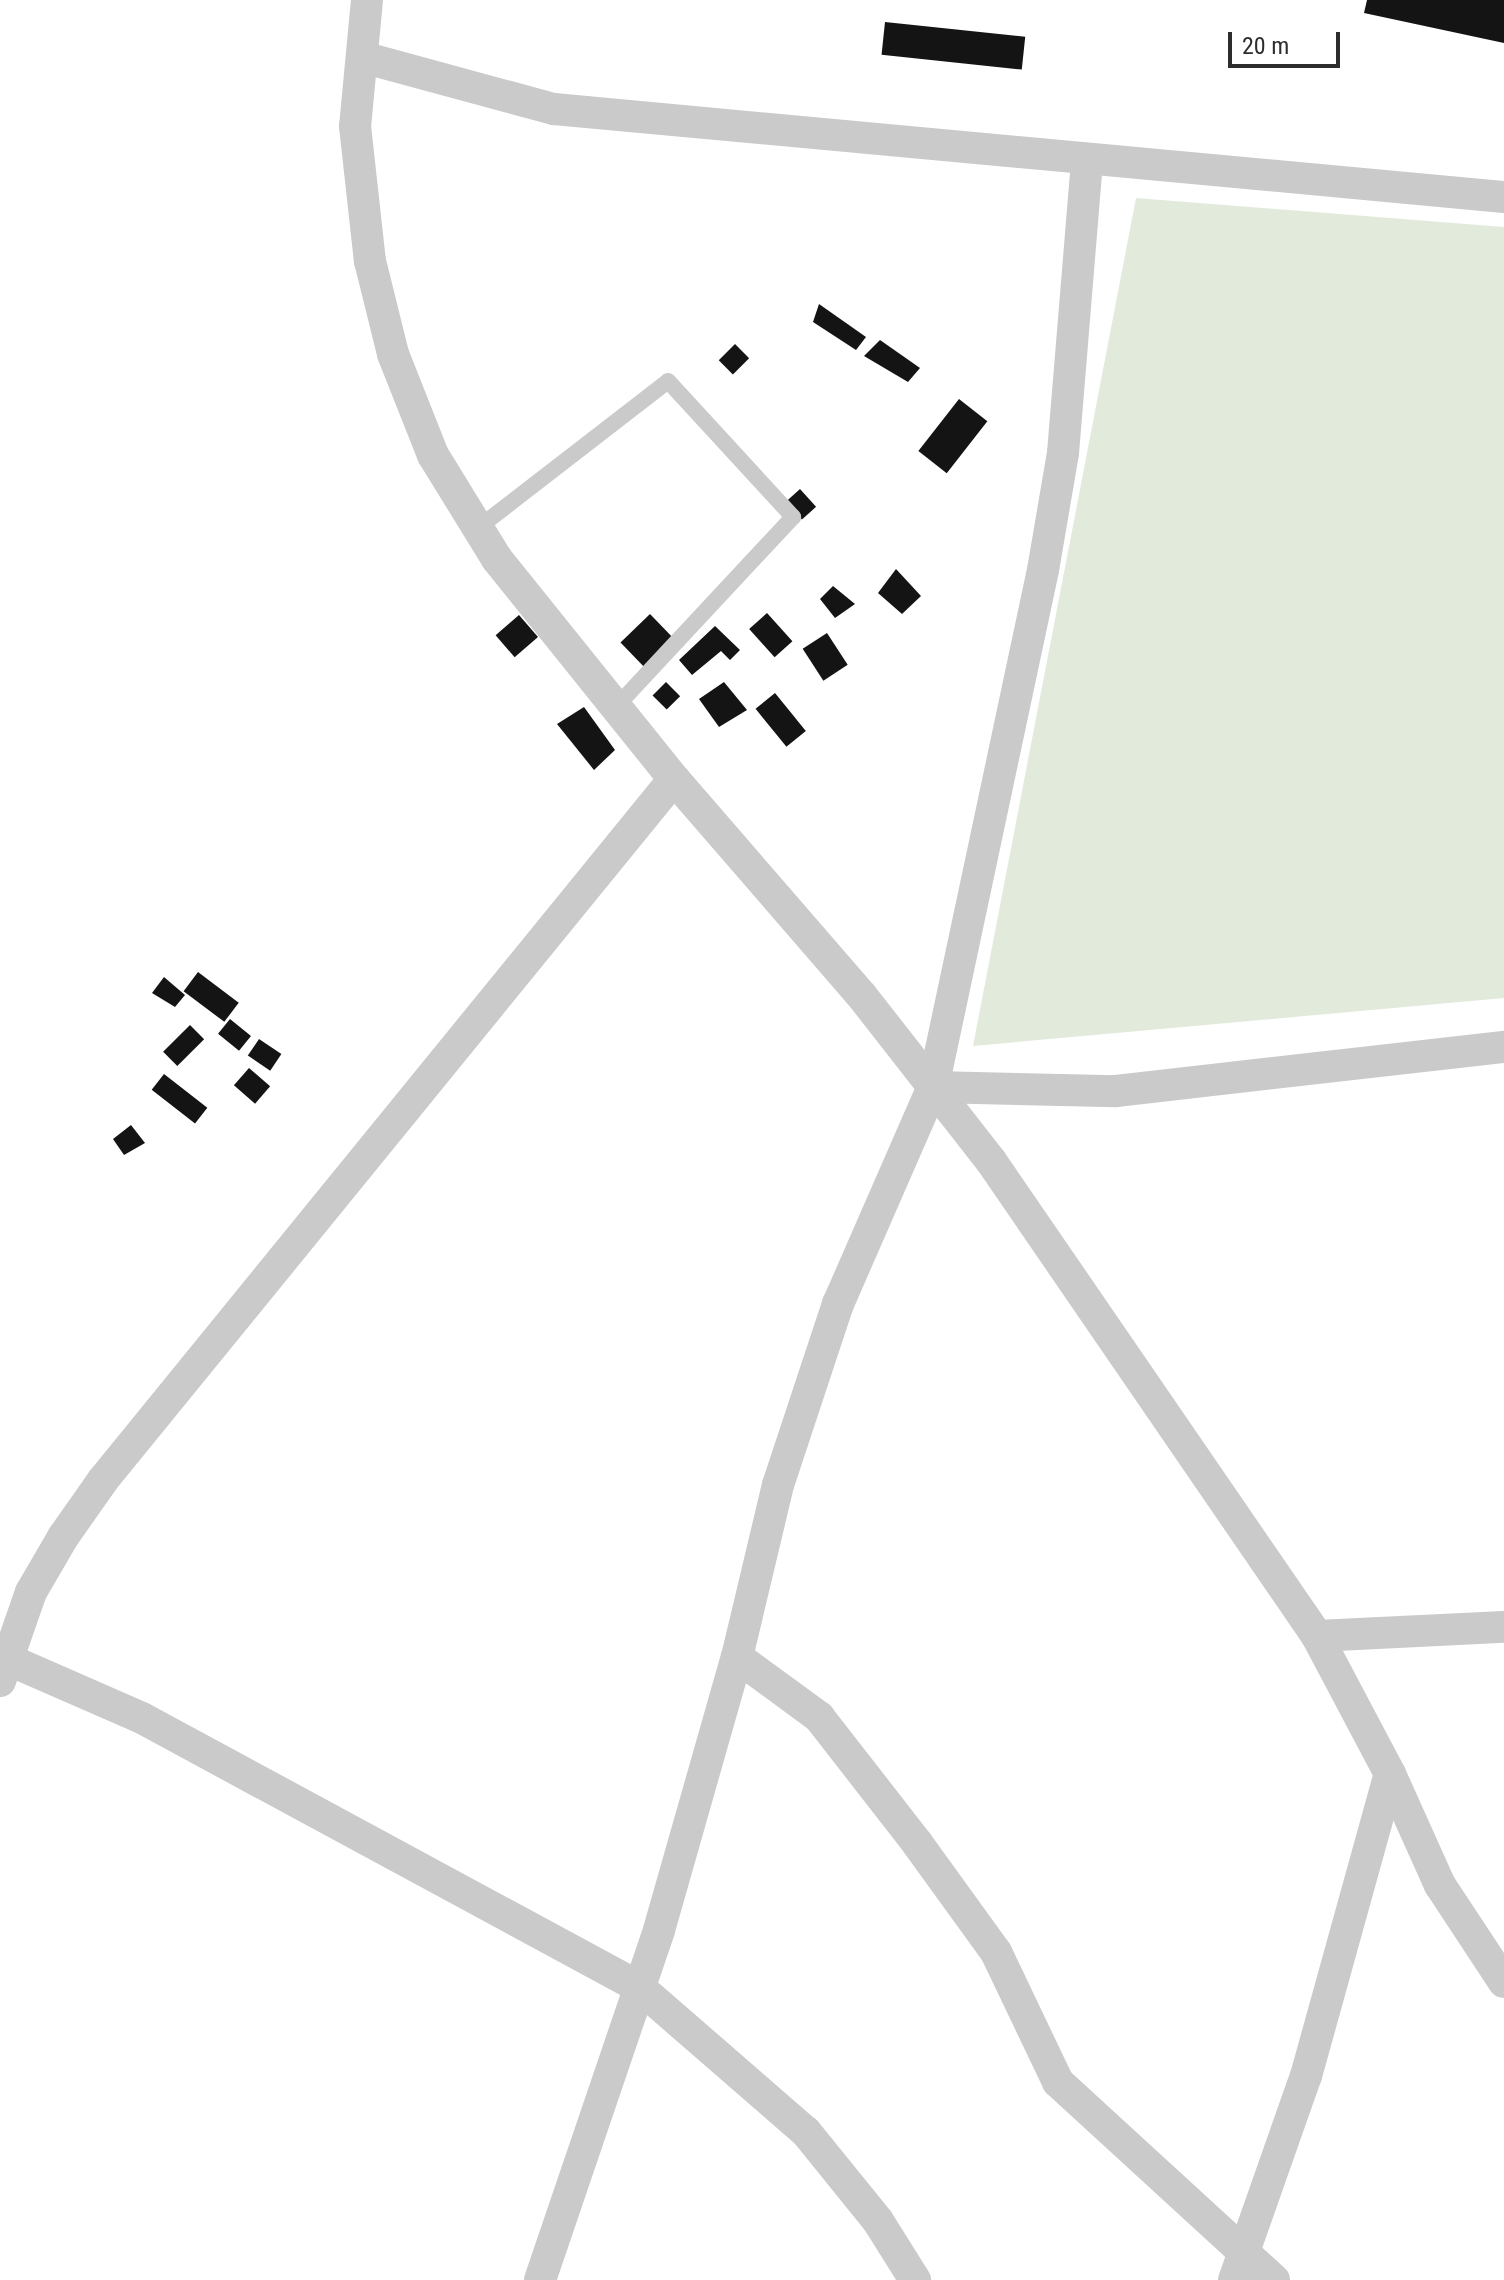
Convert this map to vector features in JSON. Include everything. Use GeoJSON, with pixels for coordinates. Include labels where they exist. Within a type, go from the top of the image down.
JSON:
{"type":"FeatureCollection","features":[{"type":"Feature","properties":{"kind":"street"},"geometry":{"type":"LineString","coordinates":[[367,0],[355,126],[370,261],[393,354],[433,455],[497,559],[674,779],[862,996],[991,1161],[1317,1636],[1390,1774],[1440,1885],[1504,1982]]}},
{"type":"Feature","properties":{"kind":"street"},"geometry":{"type":"LineString","coordinates":[[362,57],[554,109],[1504,197]]}},
{"type":"Feature","properties":{"kind":"street"},"geometry":{"type":"LineString","coordinates":[[540,2280],[639,1987],[737,1657],[778,1485],[838,1304],[933,1087],[1043,570],[1060,468],[1087,159]]}},
{"type":"Feature","properties":{"kind":"street"},"geometry":{"type":"LineString","coordinates":[[674,779],[103,1480],[63,1537],[31,1592],[4,1670],[142,1718],[639,1987],[806,2132],[878,2221],[915,2280]]}},
{"type":"Feature","properties":{"kind":"street"},"geometry":{"type":"LineString","coordinates":[[933,1087],[1116,1091],[1504,1047]]}},
{"type":"Feature","properties":{"kind":"street"},"geometry":{"type":"LineString","coordinates":[[1317,1636],[1504,1627]]}},
{"type":"Feature","properties":{"kind":"street"},"geometry":{"type":"LineString","coordinates":[[737,1657],[819,1717],[917,1843],[996,1952],[1058,2082],[1238,2267],[1274,2280]]}},
{"type":"Feature","properties":{"kind":"street"},"geometry":{"type":"LineString","coordinates":[[1238,2267],[1306,2076],[1390,1774]]}},
{"type":"Feature","properties":{"kind":"lane"},"geometry":{"type":"LineString","coordinates":[[478,528],[668,381],[793,517],[617,706]]}},
{"type":"Feature","properties":{"kind":"shaded area"},"geometry":{"type":"Polygon","coordinates":[[[1136,198],[1504,227],[1504,998],[973,1046],[1136,198]]]}},
{"type":"Feature","properties":{"kind":"building"},"geometry":{"type":"Polygon","coordinates":[[[1367,0],[1504,0],[1504,43],[1364,13],[1367,0]]]}},
{"type":"Feature","properties":{"kind":"building"},"geometry":{"type":"Polygon","coordinates":[[[885,22],[1025,37],[1022,70],[882,55],[885,22]]]}},
{"type":"Feature","properties":{"kind":"building"},"geometry":{"type":"Polygon","coordinates":[[[819,304],[866,337],[856,350],[813,322],[819,304]]]}},
{"type":"Feature","properties":{"kind":"building"},"geometry":{"type":"Polygon","coordinates":[[[880,340],[920,368],[908,382],[864,356],[880,340]]]}},
{"type":"Feature","properties":{"kind":"building"},"geometry":{"type":"Polygon","coordinates":[[[735,344],[749,358],[733,374],[719,360],[735,344]]]}},
{"type":"Feature","properties":{"kind":"building"},"geometry":{"type":"Polygon","coordinates":[[[959,399],[987,421],[947,473],[918,451],[959,399]]]}},
{"type":"Feature","properties":{"kind":"building"},"geometry":{"type":"Polygon","coordinates":[[[800,489],[816,507],[802,520],[786,502],[800,489]]]}},
{"type":"Feature","properties":{"kind":"building"},"geometry":{"type":"Polygon","coordinates":[[[896,569],[921,596],[902,614],[878,593],[896,569]]]}},
{"type":"Feature","properties":{"kind":"building"},"geometry":{"type":"Polygon","coordinates":[[[833,586],[855,604],[835,618],[820,599],[833,586]]]}},
{"type":"Feature","properties":{"kind":"building"},"geometry":{"type":"Polygon","coordinates":[[[767,613],[792,641],[775,657],[749,629],[767,613]]]}},
{"type":"Feature","properties":{"kind":"building"},"geometry":{"type":"Polygon","coordinates":[[[650,614],[673,638],[643,666],[621,642],[650,614]]]}},
{"type":"Feature","properties":{"kind":"building"},"geometry":{"type":"Polygon","coordinates":[[[519,615],[538,637],[515,657],[496,635],[519,615]]]}},
{"type":"Feature","properties":{"kind":"building"},"geometry":{"type":"Polygon","coordinates":[[[715,626],[740,650],[730,660],[721,651],[692,675],[679,660],[715,626]]]}},
{"type":"Feature","properties":{"kind":"building"},"geometry":{"type":"Polygon","coordinates":[[[827,633],[848,665],[823,681],[803,649],[827,633]]]}},
{"type":"Feature","properties":{"kind":"building"},"geometry":{"type":"Polygon","coordinates":[[[666,682],[680,696],[667,710],[653,695],[666,682]]]}},
{"type":"Feature","properties":{"kind":"building"},"geometry":{"type":"Polygon","coordinates":[[[724,682],[747,710],[719,727],[699,699],[724,682]]]}},
{"type":"Feature","properties":{"kind":"building"},"geometry":{"type":"Polygon","coordinates":[[[775,693],[806,731],[786,747],[756,709],[775,693]]]}},
{"type":"Feature","properties":{"kind":"building"},"geometry":{"type":"Polygon","coordinates":[[[584,707],[615,750],[594,770],[557,724],[584,707]]]}},
{"type":"Feature","properties":{"kind":"building"},"geometry":{"type":"Polygon","coordinates":[[[198,972],[239,1003],[224,1022],[184,991],[198,972]]]}},
{"type":"Feature","properties":{"kind":"building"},"geometry":{"type":"Polygon","coordinates":[[[164,977],[185,995],[175,1007],[152,993],[164,977]]]}},
{"type":"Feature","properties":{"kind":"building"},"geometry":{"type":"Polygon","coordinates":[[[230,1019],[251,1036],[239,1051],[218,1034],[230,1019]]]}},
{"type":"Feature","properties":{"kind":"building"},"geometry":{"type":"Polygon","coordinates":[[[190,1025],[204,1039],[177,1066],[163,1052],[190,1025]]]}},
{"type":"Feature","properties":{"kind":"building"},"geometry":{"type":"Polygon","coordinates":[[[259,1039],[281,1054],[270,1071],[248,1056],[259,1039]]]}},
{"type":"Feature","properties":{"kind":"building"},"geometry":{"type":"Polygon","coordinates":[[[249,1068],[270,1086],[255,1104],[234,1085],[249,1068]]]}},
{"type":"Feature","properties":{"kind":"building"},"geometry":{"type":"Polygon","coordinates":[[[164,1074],[207,1108],[195,1124],[152,1090],[164,1074]]]}},
{"type":"Feature","properties":{"kind":"building"},"geometry":{"type":"Polygon","coordinates":[[[131,1125],[145,1143],[124,1155],[113,1139],[131,1125]]]}}]}
